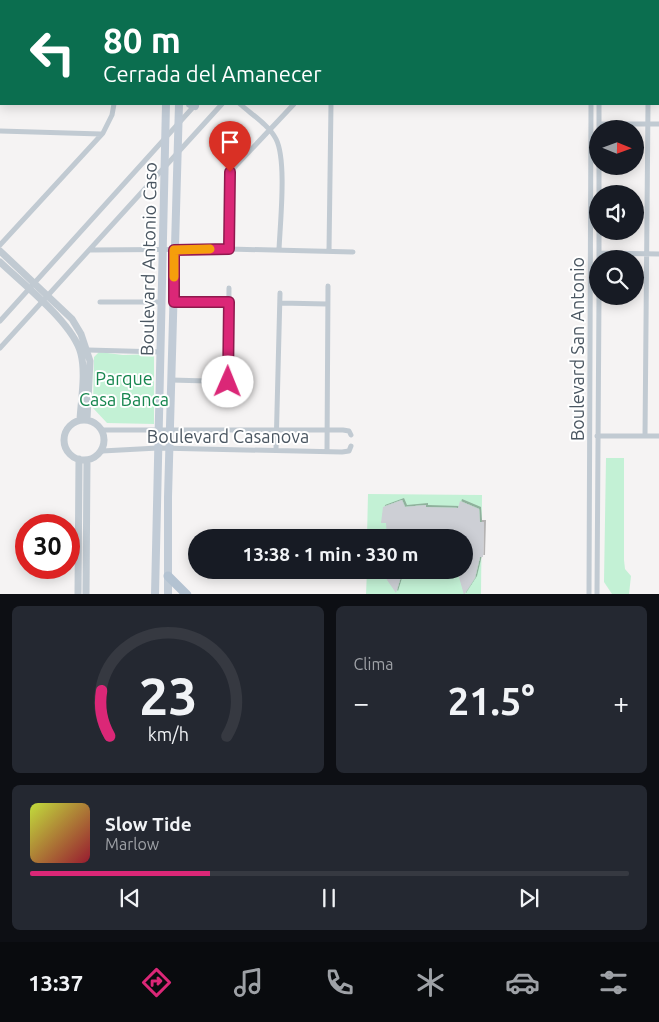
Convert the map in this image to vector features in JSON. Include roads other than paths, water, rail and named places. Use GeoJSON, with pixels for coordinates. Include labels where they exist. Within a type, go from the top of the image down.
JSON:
{"type":"FeatureCollection","features":[{"type":"Feature","properties":{"kind":"main road","name":"Boulevard Antonio Caso"},"geometry":{"type":"LineString","coordinates":[[155,594],[166,105]]}},
{"type":"Feature","properties":{"kind":"main road","name":"Boulevard Antonio Caso"},"geometry":{"type":"LineString","coordinates":[[168,594],[168,496],[179,105]]}},
{"type":"Feature","properties":{"kind":"main road"},"geometry":{"type":"LineString","coordinates":[[157,497],[168,496]]}},
{"type":"Feature","properties":{"kind":"main road"},"geometry":{"type":"LineString","coordinates":[[156,544],[167,544]]}},
{"type":"Feature","properties":{"kind":"main road"},"geometry":{"type":"LineString","coordinates":[[168,576],[187,594]]}},
{"type":"Feature","properties":{"kind":"street"},"geometry":{"type":"LineString","coordinates":[[0,0],[0,10]]}},
{"type":"Feature","properties":{"kind":"street"},"geometry":{"type":"LineString","coordinates":[[0,245],[101,134],[112,115],[114,105]]}},
{"type":"Feature","properties":{"kind":"street"},"geometry":{"type":"LineString","coordinates":[[0,321],[193,105]]}},
{"type":"Feature","properties":{"kind":"street"},"geometry":{"type":"LineString","coordinates":[[0,348],[177,156],[221,105]]}},
{"type":"Feature","properties":{"kind":"street"},"geometry":{"type":"LineString","coordinates":[[241,105],[268,129],[276,139],[281,160],[279,250]]}},
{"type":"Feature","properties":{"kind":"street"},"geometry":{"type":"LineString","coordinates":[[229,249],[230,172],[268,129],[293,105]]}},
{"type":"Feature","properties":{"kind":"street"},"geometry":{"type":"LineString","coordinates":[[328,251],[331,105]]}},
{"type":"Feature","properties":{"kind":"street","name":"Boulevard San Antonio"},"geometry":{"type":"LineString","coordinates":[[589,594],[591,105]]}},
{"type":"Feature","properties":{"kind":"street"},"geometry":{"type":"LineString","coordinates":[[599,105],[599,120]]}},
{"type":"Feature","properties":{"kind":"street"},"geometry":{"type":"LineString","coordinates":[[645,436],[648,105]]}},
{"type":"Feature","properties":{"kind":"street"},"geometry":{"type":"LineString","coordinates":[[644,124],[659,124]]}},
{"type":"Feature","properties":{"kind":"street"},"geometry":{"type":"LineString","coordinates":[[0,131],[101,134]]}},
{"type":"Feature","properties":{"kind":"street"},"geometry":{"type":"LineString","coordinates":[[90,250],[229,249],[353,252]]}},
{"type":"Feature","properties":{"kind":"street"},"geometry":{"type":"LineString","coordinates":[[0,250],[77,327],[88,350],[90,361],[84,420]]}},
{"type":"Feature","properties":{"kind":"street"},"geometry":{"type":"LineString","coordinates":[[644,254],[659,254]]}},
{"type":"Feature","properties":{"kind":"street"},"geometry":{"type":"LineString","coordinates":[[0,262],[69,329],[80,351],[82,361],[84,420]]}},
{"type":"Feature","properties":{"kind":"street"},"geometry":{"type":"LineString","coordinates":[[327,451],[328,286]]}},
{"type":"Feature","properties":{"kind":"street"},"geometry":{"type":"LineString","coordinates":[[228,382],[229,288]]}},
{"type":"Feature","properties":{"kind":"street"},"geometry":{"type":"LineString","coordinates":[[276,450],[280,293]]}},
{"type":"Feature","properties":{"kind":"street"},"geometry":{"type":"LineString","coordinates":[[100,302],[161,302]]}},
{"type":"Feature","properties":{"kind":"street"},"geometry":{"type":"LineString","coordinates":[[174,302],[229,302]]}},
{"type":"Feature","properties":{"kind":"street"},"geometry":{"type":"LineString","coordinates":[[280,304],[327,304]]}},
{"type":"Feature","properties":{"kind":"street","name":"Boulevard San Antonio"},"geometry":{"type":"LineString","coordinates":[[598,305],[598,594]]}},
{"type":"Feature","properties":{"kind":"street"},"geometry":{"type":"LineString","coordinates":[[88,350],[161,352]]}},
{"type":"Feature","properties":{"kind":"street"},"geometry":{"type":"LineString","coordinates":[[171,380],[243,382]]}},
{"type":"Feature","properties":{"kind":"street"},"geometry":{"type":"LineString","coordinates":[[84,420],[96,423],[102,430],[105,440],[102,451],[87,460],[79,459],[67,450],[64,435],[73,423],[84,420]]}},
{"type":"Feature","properties":{"kind":"street","name":"Boulevard Casanova"},"geometry":{"type":"LineString","coordinates":[[102,430],[159,428],[327,430],[347,431],[351,435]]}},
{"type":"Feature","properties":{"kind":"street"},"geometry":{"type":"LineString","coordinates":[[597,436],[659,436]]}},
{"type":"Feature","properties":{"kind":"street","name":"Boulevard Casanova"},"geometry":{"type":"LineString","coordinates":[[102,451],[158,448],[347,451],[351,446]]}},
{"type":"Feature","properties":{"kind":"street"},"geometry":{"type":"LineString","coordinates":[[78,594],[79,459]]}},
{"type":"Feature","properties":{"kind":"street"},"geometry":{"type":"LineString","coordinates":[[86,594],[87,460]]}},
{"type":"Feature","properties":{"kind":"park label","name":"Parque Casa Banca"},"geometry":{"type":"Point","coordinates":[124,388]}}]}
